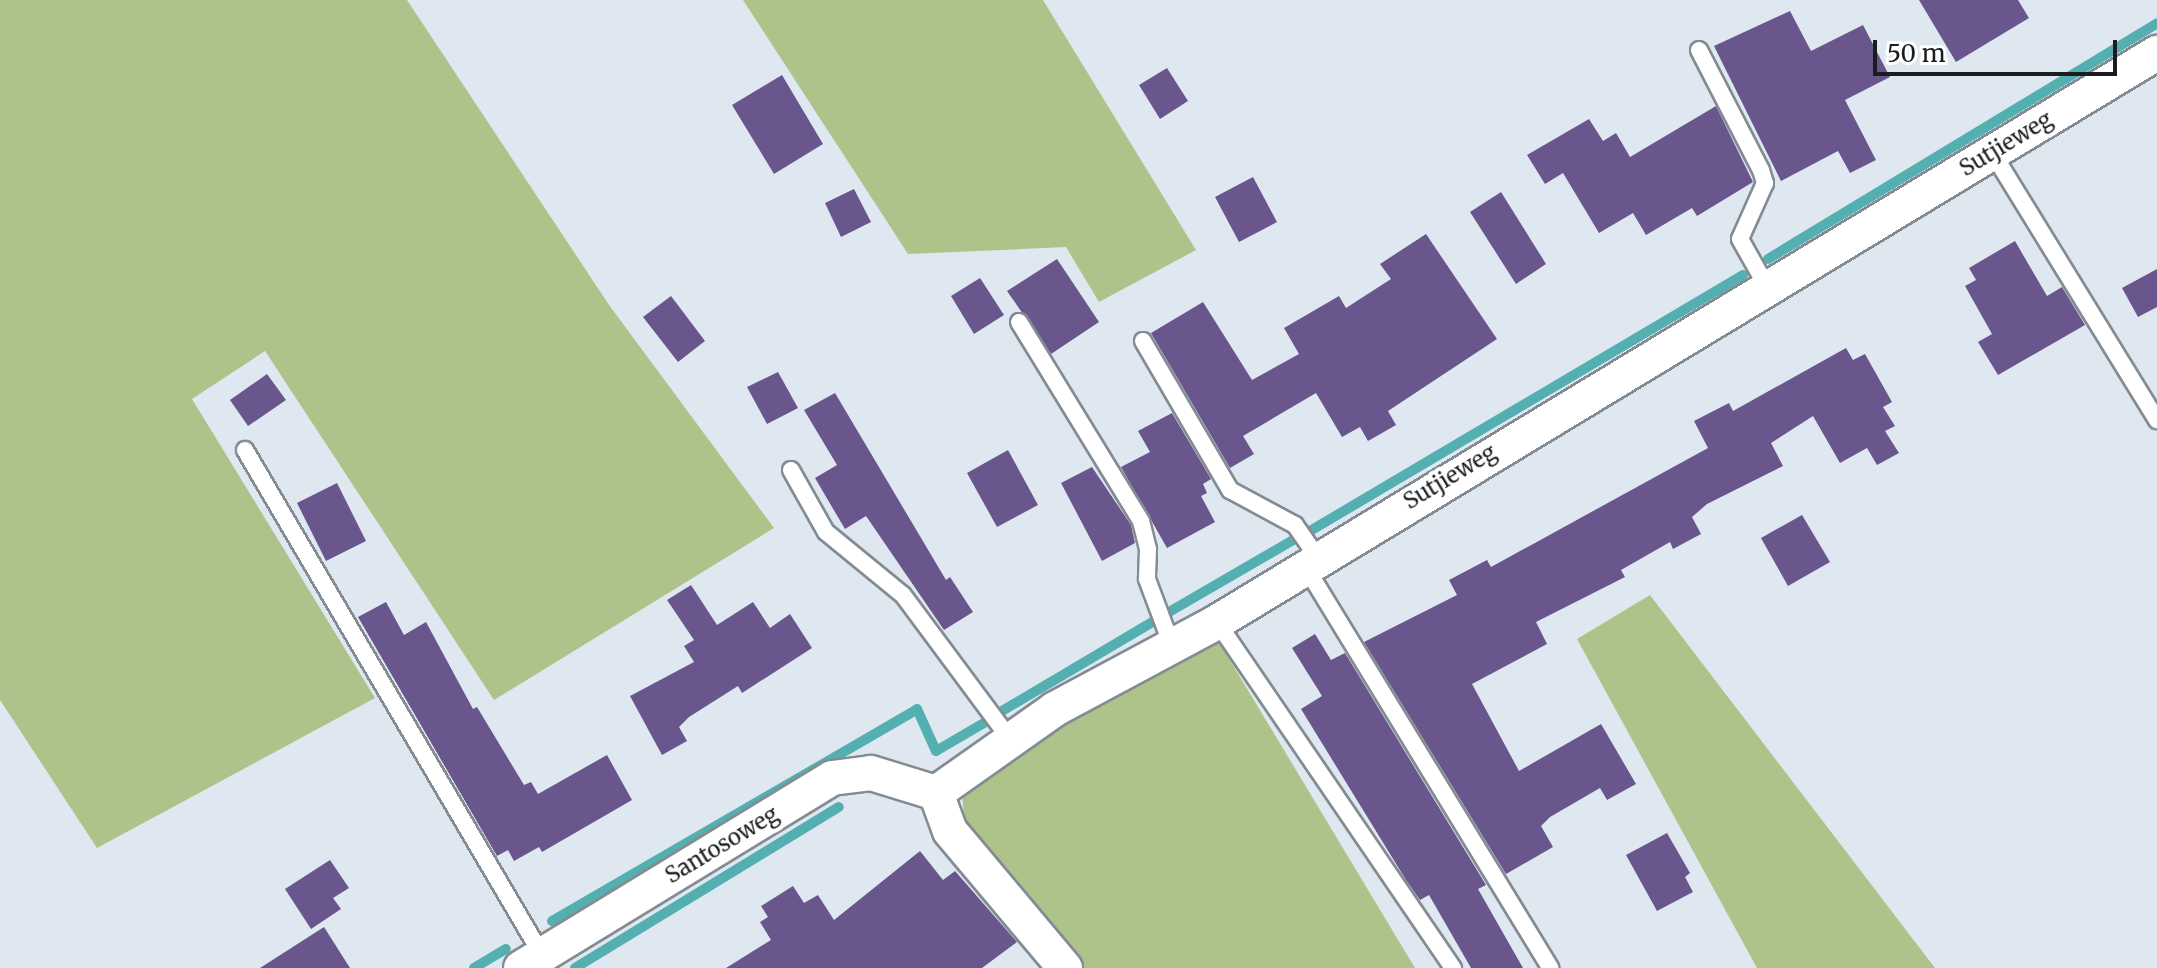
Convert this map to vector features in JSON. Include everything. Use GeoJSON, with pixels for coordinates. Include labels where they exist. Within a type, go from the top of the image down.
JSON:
{"type":"FeatureCollection","features":[{"type":"Feature","properties":{"kind":"street","name":"Sutjieweg"},"geometry":{"type":"LineString","coordinates":[[936,793],[1010,739],[1217,622],[1311,562],[2157,53]]}},
{"type":"Feature","properties":{"kind":"street","name":"Santosoweg"},"geometry":{"type":"LineString","coordinates":[[532,962],[832,778],[871,773],[936,793]]}},
{"type":"Feature","properties":{"kind":"street"},"geometry":{"type":"LineString","coordinates":[[936,793],[950,831],[1065,968]]}},
{"type":"Feature","properties":{"kind":"lane"},"geometry":{"type":"LineString","coordinates":[[1699,50],[1765,183],[1740,239],[1767,287]]}},
{"type":"Feature","properties":{"kind":"lane"},"geometry":{"type":"LineString","coordinates":[[1992,152],[2157,420]]}},
{"type":"Feature","properties":{"kind":"lane"},"geometry":{"type":"LineString","coordinates":[[1019,322],[1141,521],[1148,549],[1147,579],[1172,646]]}},
{"type":"Feature","properties":{"kind":"lane"},"geometry":{"type":"LineString","coordinates":[[1143,341],[1230,490],[1295,525],[1311,562],[1550,968]]}},
{"type":"Feature","properties":{"kind":"lane"},"geometry":{"type":"LineString","coordinates":[[245,450],[532,962]]}},
{"type":"Feature","properties":{"kind":"lane"},"geometry":{"type":"LineString","coordinates":[[791,470],[826,532],[903,595],[1010,739]]}},
{"type":"Feature","properties":{"kind":"lane"},"geometry":{"type":"LineString","coordinates":[[1217,622],[1453,968]]}},
{"type":"Feature","properties":{"kind":"green space"},"geometry":{"type":"Polygon","coordinates":[[[0,0],[407,0],[609,305],[774,528],[494,700],[265,351],[192,399],[375,698],[97,848],[0,700],[0,0]]]}},
{"type":"Feature","properties":{"kind":"green space"},"geometry":{"type":"Polygon","coordinates":[[[743,0],[1043,0],[1196,250],[1099,302],[1066,247],[908,254],[743,0]]]}},
{"type":"Feature","properties":{"kind":"green space"},"geometry":{"type":"Polygon","coordinates":[[[1650,595],[1935,968],[1757,968],[1577,639],[1650,595]]]}},
{"type":"Feature","properties":{"kind":"green space"},"geometry":{"type":"Polygon","coordinates":[[[1216,637],[1415,968],[1083,968],[976,843],[964,820],[962,791],[1062,718],[1216,637]]]}},
{"type":"Feature","properties":{"kind":"building"},"geometry":{"type":"Polygon","coordinates":[[[1919,0],[2018,0],[2029,18],[1956,62],[1919,0]]]}},
{"type":"Feature","properties":{"kind":"building"},"geometry":{"type":"Polygon","coordinates":[[[1790,11],[1811,51],[1863,25],[1890,77],[1845,100],[1876,160],[1850,173],[1838,151],[1781,181],[1714,46],[1790,11]]]}},
{"type":"Feature","properties":{"kind":"building"},"geometry":{"type":"Polygon","coordinates":[[[1167,68],[1188,101],[1160,119],[1139,85],[1167,68]]]}},
{"type":"Feature","properties":{"kind":"building"},"geometry":{"type":"Polygon","coordinates":[[[782,75],[823,144],[774,174],[732,105],[782,75]]]}},
{"type":"Feature","properties":{"kind":"building"},"geometry":{"type":"Polygon","coordinates":[[[1716,106],[1753,182],[1697,216],[1692,208],[1646,235],[1633,213],[1599,233],[1563,173],[1545,184],[1527,155],[1589,119],[1603,141],[1616,133],[1630,157],[1716,106]]]}},
{"type":"Feature","properties":{"kind":"building"},"geometry":{"type":"Polygon","coordinates":[[[1253,177],[1277,222],[1239,242],[1215,197],[1253,177]]]}},
{"type":"Feature","properties":{"kind":"building"},"geometry":{"type":"Polygon","coordinates":[[[854,189],[871,222],[841,237],[825,203],[854,189]]]}},
{"type":"Feature","properties":{"kind":"building"},"geometry":{"type":"Polygon","coordinates":[[[1501,192],[1546,264],[1516,284],[1470,212],[1501,192]]]}},
{"type":"Feature","properties":{"kind":"building"},"geometry":{"type":"Polygon","coordinates":[[[1426,234],[1497,339],[1388,411],[1396,425],[1368,441],[1360,427],[1342,437],[1316,393],[1243,436],[1254,454],[1230,468],[1151,333],[1203,302],[1252,380],[1299,354],[1284,328],[1339,296],[1346,308],[1391,279],[1380,264],[1426,234]]]}},
{"type":"Feature","properties":{"kind":"building"},"geometry":{"type":"Polygon","coordinates":[[[2015,241],[2047,296],[2062,287],[2085,325],[1998,375],[1978,342],[1992,334],[1965,286],[1976,280],[1969,268],[2015,241]]]}},
{"type":"Feature","properties":{"kind":"building"},"geometry":{"type":"Polygon","coordinates":[[[1057,259],[1099,322],[1051,354],[1007,291],[1057,259]]]}},
{"type":"Feature","properties":{"kind":"building"},"geometry":{"type":"Polygon","coordinates":[[[2157,269],[2157,307],[2138,317],[2122,288],[2157,269]]]}},
{"type":"Feature","properties":{"kind":"building"},"geometry":{"type":"Polygon","coordinates":[[[980,278],[1004,315],[974,334],[951,296],[980,278]]]}},
{"type":"Feature","properties":{"kind":"building"},"geometry":{"type":"Polygon","coordinates":[[[671,296],[705,341],[678,362],[643,317],[671,296]]]}},
{"type":"Feature","properties":{"kind":"building"},"geometry":{"type":"Polygon","coordinates":[[[1846,348],[1853,360],[1865,354],[1892,402],[1883,407],[1895,426],[1885,431],[1899,453],[1877,465],[1867,448],[1840,463],[1813,416],[1771,443],[1783,466],[1707,504],[1692,517],[1701,534],[1673,549],[1670,542],[1621,570],[1625,577],[1536,622],[1547,644],[1472,684],[1519,771],[1601,724],[1636,784],[1607,800],[1600,788],[1550,817],[1541,826],[1553,847],[1506,874],[1364,642],[1457,595],[1449,580],[1487,560],[1491,567],[1708,448],[1694,421],[1729,403],[1733,411],[1846,348]]]}},
{"type":"Feature","properties":{"kind":"building"},"geometry":{"type":"Polygon","coordinates":[[[778,372],[798,408],[767,424],[747,387],[778,372]]]}},
{"type":"Feature","properties":{"kind":"building"},"geometry":{"type":"Polygon","coordinates":[[[267,374],[286,400],[248,426],[230,400],[267,374]]]}},
{"type":"Feature","properties":{"kind":"building"},"geometry":{"type":"Polygon","coordinates":[[[835,393],[946,580],[950,577],[973,612],[944,630],[866,516],[845,529],[815,478],[837,465],[804,410],[835,393]]]}},
{"type":"Feature","properties":{"kind":"building"},"geometry":{"type":"Polygon","coordinates":[[[1172,413],[1211,479],[1203,484],[1207,493],[1201,496],[1215,522],[1167,548],[1121,467],[1150,452],[1138,431],[1172,413]]]}},
{"type":"Feature","properties":{"kind":"building"},"geometry":{"type":"Polygon","coordinates":[[[1008,450],[1038,505],[997,527],[967,473],[1008,450]]]}},
{"type":"Feature","properties":{"kind":"building"},"geometry":{"type":"Polygon","coordinates":[[[1092,467],[1131,525],[1135,543],[1102,561],[1061,483],[1092,467]]]}},
{"type":"Feature","properties":{"kind":"building"},"geometry":{"type":"Polygon","coordinates":[[[337,483],[366,541],[326,561],[297,503],[337,483]]]}},
{"type":"Feature","properties":{"kind":"building"},"geometry":{"type":"Polygon","coordinates":[[[1802,515],[1830,562],[1788,586],[1761,538],[1802,515]]]}},
{"type":"Feature","properties":{"kind":"building"},"geometry":{"type":"Polygon","coordinates":[[[691,585],[717,625],[753,602],[770,628],[790,614],[812,648],[742,693],[738,686],[689,717],[679,727],[687,741],[662,755],[630,696],[694,662],[684,646],[694,640],[667,600],[691,585]]]}},
{"type":"Feature","properties":{"kind":"building"},"geometry":{"type":"Polygon","coordinates":[[[386,602],[404,635],[426,622],[473,709],[477,707],[524,785],[531,782],[538,794],[607,755],[632,800],[542,852],[539,847],[514,861],[508,850],[497,856],[358,617],[386,602]]]}},
{"type":"Feature","properties":{"kind":"building"},"geometry":{"type":"Polygon","coordinates":[[[1315,634],[1331,660],[1345,653],[1486,885],[1478,889],[1523,968],[1471,968],[1429,895],[1420,900],[1406,880],[1301,709],[1322,696],[1292,648],[1315,634]]]}},
{"type":"Feature","properties":{"kind":"building"},"geometry":{"type":"Polygon","coordinates":[[[1667,833],[1690,873],[1685,877],[1693,892],[1657,911],[1626,855],[1667,833]]]}},
{"type":"Feature","properties":{"kind":"building"},"geometry":{"type":"Polygon","coordinates":[[[920,851],[943,880],[955,871],[1017,942],[982,968],[726,968],[771,940],[760,922],[768,917],[761,906],[793,886],[804,903],[818,895],[834,920],[920,851]]]}},
{"type":"Feature","properties":{"kind":"building"},"geometry":{"type":"Polygon","coordinates":[[[330,860],[349,888],[333,898],[341,909],[311,929],[285,889],[330,860]]]}},
{"type":"Feature","properties":{"kind":"building"},"geometry":{"type":"Polygon","coordinates":[[[324,927],[350,968],[260,968],[324,927]]]}},
{"type":"Feature","properties":{"kind":"waterway"},"geometry":{"type":"LineString","coordinates":[[1768,259],[2157,23]]}},
{"type":"Feature","properties":{"kind":"waterway"},"geometry":{"type":"LineString","coordinates":[[1310,531],[1743,275]]}},
{"type":"Feature","properties":{"kind":"waterway"},"geometry":{"type":"LineString","coordinates":[[1169,612],[1295,539]]}},
{"type":"Feature","properties":{"kind":"waterway"},"geometry":{"type":"LineString","coordinates":[[1002,711],[1154,621]]}},
{"type":"Feature","properties":{"kind":"waterway"},"geometry":{"type":"LineString","coordinates":[[552,921],[917,709],[936,751],[984,723]]}},
{"type":"Feature","properties":{"kind":"waterway"},"geometry":{"type":"LineString","coordinates":[[575,968],[839,807]]}},
{"type":"Feature","properties":{"kind":"waterway"},"geometry":{"type":"LineString","coordinates":[[474,968],[506,949]]}}]}
